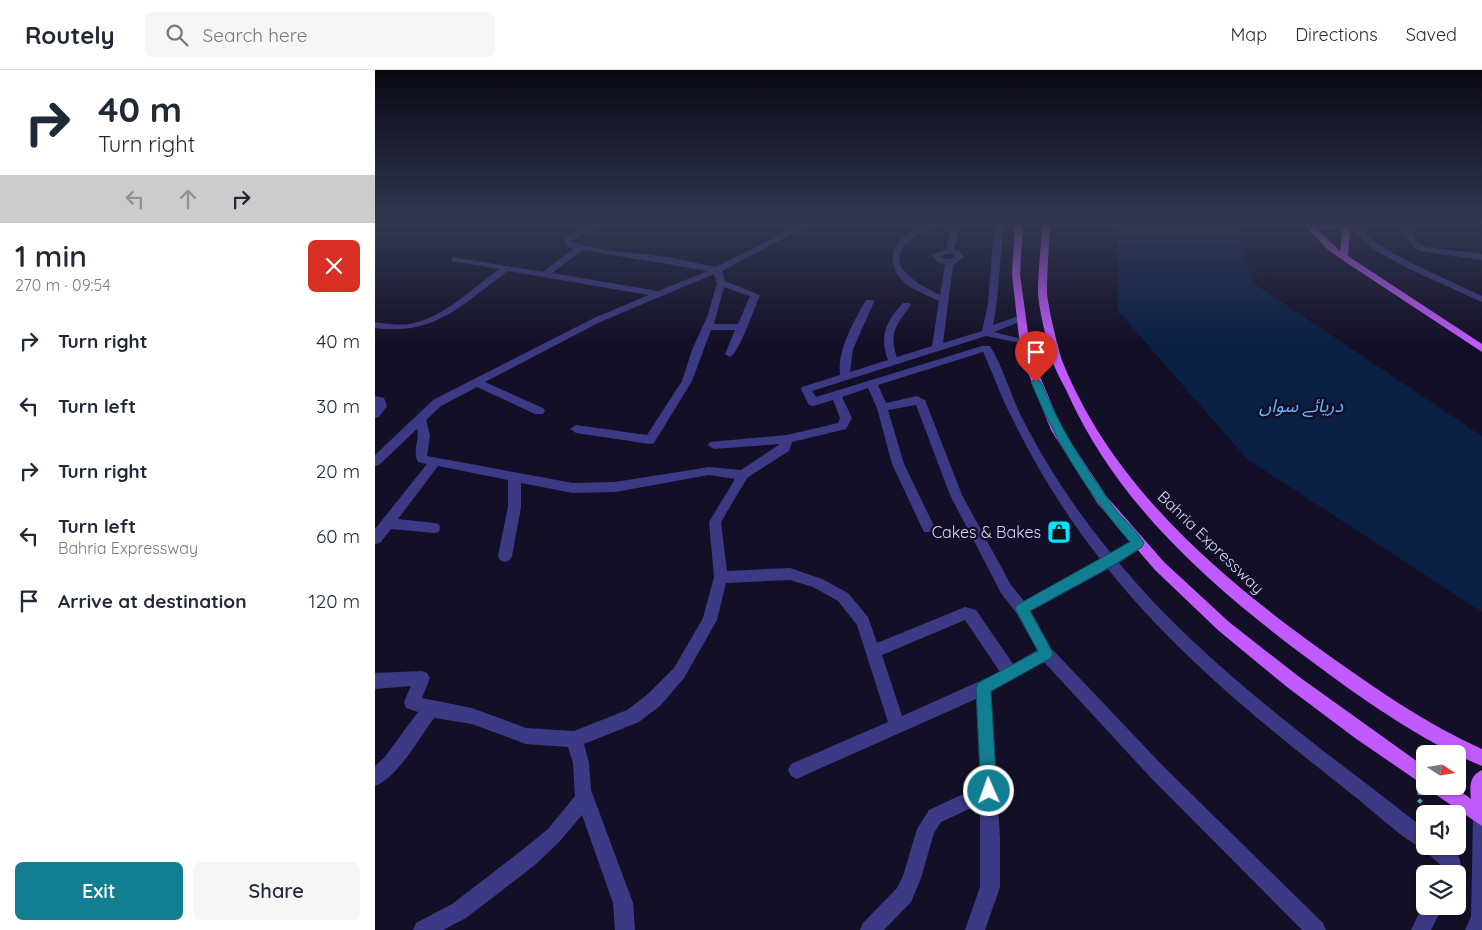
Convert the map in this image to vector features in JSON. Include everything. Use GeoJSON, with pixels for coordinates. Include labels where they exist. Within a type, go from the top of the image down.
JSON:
{"type":"FeatureCollection","features":[{"type":"Feature","properties":{"kind":"main road"},"geometry":{"type":"LineString","coordinates":[[1017,265],[1016,289],[1019,319],[1023,342],[1036,382],[1051,419],[1071,454],[1109,511],[1211,616],[1269,664],[1416,770]]}},
{"type":"Feature","properties":{"kind":"main road","name":"Bahria Expressway"},"geometry":{"type":"LineString","coordinates":[[1041,265],[1043,308],[1048,333],[1057,361],[1081,413],[1120,475],[1167,530],[1226,585],[1282,633],[1435,735],[1482,758]]}},
{"type":"Feature","properties":{"kind":"main road"},"geometry":{"type":"LineString","coordinates":[[1356,265],[1482,349]]}},
{"type":"Feature","properties":{"kind":"main road"},"geometry":{"type":"LineString","coordinates":[[1435,735],[1443,745]]}},
{"type":"Feature","properties":{"kind":"main road"},"geometry":{"type":"LineString","coordinates":[[1482,779],[1478,785],[1478,802],[1482,818]]}},
{"type":"Feature","properties":{"kind":"main road"},"geometry":{"type":"LineString","coordinates":[[1450,795],[1482,818]]}},
{"type":"Feature","properties":{"kind":"street"},"geometry":{"type":"LineString","coordinates":[[495,265],[658,294]]}},
{"type":"Feature","properties":{"kind":"street"},"geometry":{"type":"LineString","coordinates":[[545,274],[557,265]]}},
{"type":"Feature","properties":{"kind":"street"},"geometry":{"type":"LineString","coordinates":[[693,265],[717,270]]}},
{"type":"Feature","properties":{"kind":"street"},"geometry":{"type":"LineString","coordinates":[[375,462],[437,403],[597,320],[727,265]]}},
{"type":"Feature","properties":{"kind":"street"},"geometry":{"type":"LineString","coordinates":[[898,265],[904,276],[912,283],[944,300]]}},
{"type":"Feature","properties":{"kind":"street"},"geometry":{"type":"LineString","coordinates":[[937,348],[949,265]]}},
{"type":"Feature","properties":{"kind":"street"},"geometry":{"type":"LineString","coordinates":[[985,333],[993,304],[995,265]]}},
{"type":"Feature","properties":{"kind":"street"},"geometry":{"type":"LineString","coordinates":[[1407,265],[1482,299]]}},
{"type":"Feature","properties":{"kind":"street"},"geometry":{"type":"LineString","coordinates":[[375,325],[417,326],[432,320],[507,267]]}},
{"type":"Feature","properties":{"kind":"street"},"geometry":{"type":"LineString","coordinates":[[576,429],[650,440],[687,381],[721,282],[717,270]]}},
{"type":"Feature","properties":{"kind":"street"},"geometry":{"type":"LineString","coordinates":[[721,282],[755,295],[743,328],[730,354]]}},
{"type":"Feature","properties":{"kind":"street"},"geometry":{"type":"LineString","coordinates":[[845,376],[843,367],[848,351],[869,302]]}},
{"type":"Feature","properties":{"kind":"street"},"geometry":{"type":"LineString","coordinates":[[894,361],[886,345],[886,336],[895,319],[907,305]]}},
{"type":"Feature","properties":{"kind":"street"},"geometry":{"type":"LineString","coordinates":[[1019,319],[998,326],[958,349],[872,384],[813,402],[806,389],[937,348],[958,349],[986,348],[1037,458],[1109,562],[1191,650],[1279,725],[1416,833]]}},
{"type":"Feature","properties":{"kind":"street"},"geometry":{"type":"LineString","coordinates":[[707,327],[743,328]]}},
{"type":"Feature","properties":{"kind":"street"},"geometry":{"type":"LineString","coordinates":[[985,333],[1023,342]]}},
{"type":"Feature","properties":{"kind":"street"},"geometry":{"type":"LineString","coordinates":[[478,382],[539,411]]}},
{"type":"Feature","properties":{"kind":"street"},"geometry":{"type":"LineString","coordinates":[[872,384],[882,408],[898,464],[929,528]]}},
{"type":"Feature","properties":{"kind":"street"},"geometry":{"type":"LineString","coordinates":[[714,445],[787,439],[842,426],[846,418],[836,395]]}},
{"type":"Feature","properties":{"kind":"street"},"geometry":{"type":"LineString","coordinates":[[375,400],[380,401],[382,406],[375,414]]}},
{"type":"Feature","properties":{"kind":"street"},"geometry":{"type":"LineString","coordinates":[[882,408],[917,400],[921,402],[956,494],[1006,590],[1022,609],[1046,653],[1158,774],[1269,881],[1316,930]]}},
{"type":"Feature","properties":{"kind":"street"},"geometry":{"type":"LineString","coordinates":[[420,418],[424,439],[420,452],[422,459],[573,488],[615,487],[709,471],[743,475]]}},
{"type":"Feature","properties":{"kind":"street"},"geometry":{"type":"LineString","coordinates":[[375,681],[422,678],[412,702],[430,709],[472,716],[526,736],[574,739],[633,716],[654,700],[673,680],[710,620],[721,578],[715,522],[743,475],[785,448],[787,439]]}},
{"type":"Feature","properties":{"kind":"street"},"geometry":{"type":"LineString","coordinates":[[375,539],[435,462]]}},
{"type":"Feature","properties":{"kind":"street"},"geometry":{"type":"LineString","coordinates":[[505,556],[507,537],[517,496],[514,477]]}},
{"type":"Feature","properties":{"kind":"street"},"geometry":{"type":"LineString","coordinates":[[387,523],[434,528]]}},
{"type":"Feature","properties":{"kind":"street"},"geometry":{"type":"LineString","coordinates":[[1022,609],[1109,562],[1138,543]]}},
{"type":"Feature","properties":{"kind":"street"},"geometry":{"type":"LineString","coordinates":[[721,578],[790,574],[817,583],[843,597],[863,622],[897,725]]}},
{"type":"Feature","properties":{"kind":"street"},"geometry":{"type":"LineString","coordinates":[[872,652],[965,613],[971,615],[1011,674]]}},
{"type":"Feature","properties":{"kind":"street"},"geometry":{"type":"LineString","coordinates":[[797,770],[983,688],[1046,653]]}},
{"type":"Feature","properties":{"kind":"street"},"geometry":{"type":"LineString","coordinates":[[975,930],[990,887],[991,838],[983,688]]}},
{"type":"Feature","properties":{"kind":"street"},"geometry":{"type":"LineString","coordinates":[[375,777],[390,764],[430,709]]}},
{"type":"Feature","properties":{"kind":"street"},"geometry":{"type":"LineString","coordinates":[[574,739],[581,763],[583,790],[623,903],[625,930]]}},
{"type":"Feature","properties":{"kind":"street"},"geometry":{"type":"LineString","coordinates":[[870,930],[904,895],[912,878],[926,829],[935,816],[989,791]]}},
{"type":"Feature","properties":{"kind":"street"},"geometry":{"type":"LineString","coordinates":[[423,930],[466,906],[527,858],[554,835],[586,797]]}},
{"type":"Feature","properties":{"kind":"street"},"geometry":{"type":"LineString","coordinates":[[1479,922],[1482,818]]}},
{"type":"Feature","properties":{"kind":"street"},"geometry":{"type":"LineString","coordinates":[[1443,855],[1452,862],[1452,865]]}},
{"type":"Feature","properties":{"kind":"street"},"geometry":{"type":"LineString","coordinates":[[1421,930],[1428,915]]}},
{"type":"Feature","properties":{"kind":"path"},"geometry":{"type":"LineString","coordinates":[[1418,799],[1424,805]]}},
{"type":"Feature","properties":{"kind":"water","name":"دریائے سواں"},"geometry":{"type":"Polygon","coordinates":[[[1117,265],[1248,265],[1253,283],[1482,436],[1482,612],[1247,459],[1118,311],[1117,265]]]}},
{"type":"Feature","properties":{"kind":"place","name":"Cakes & Bakes"},"geometry":{"type":"Point","coordinates":[1059,532]}},
{"type":"Feature","properties":{"kind":"route"},"geometry":{"type":"LineString","coordinates":[[989,791],[983,688],[999,681],[1046,653],[1022,609],[1044,595],[1109,562],[1138,543],[1109,511],[1071,454],[1051,419],[1036,382]]}}]}
